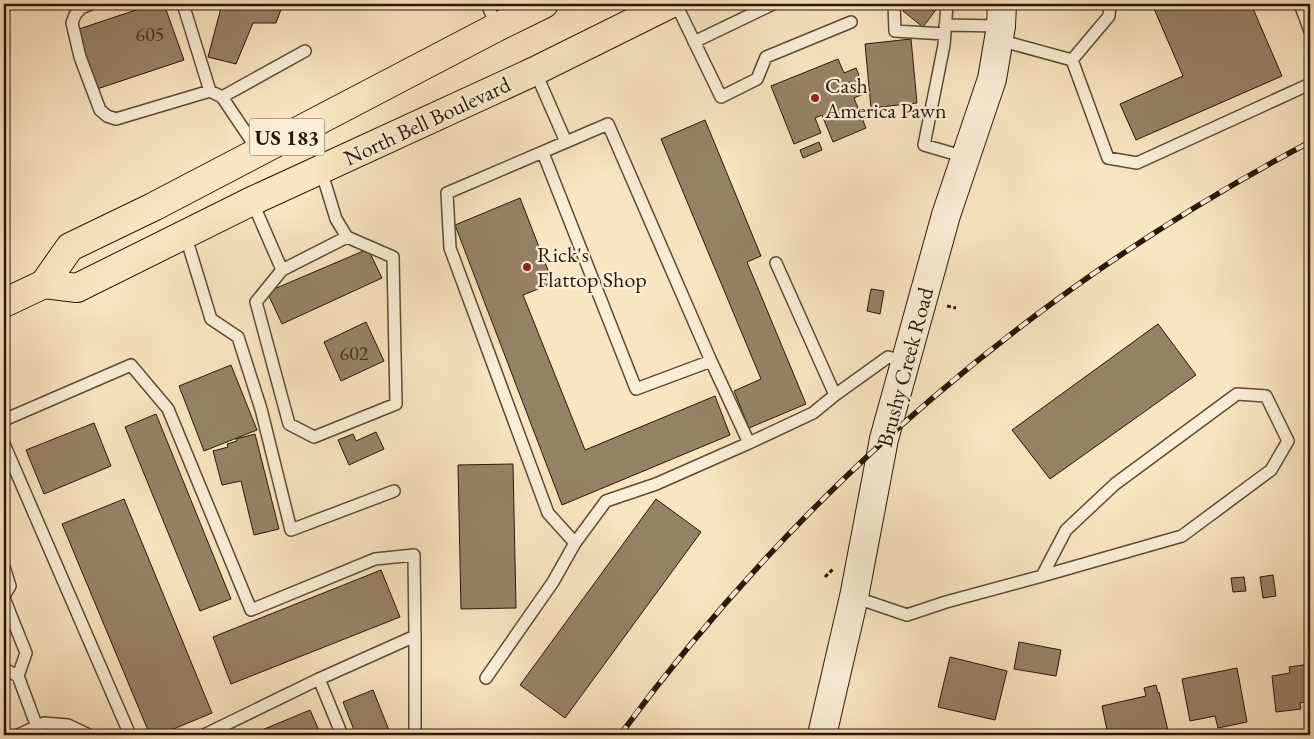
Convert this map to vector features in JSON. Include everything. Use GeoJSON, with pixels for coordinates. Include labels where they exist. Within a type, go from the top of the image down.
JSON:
{"type":"FeatureCollection","features":[{"type":"Feature","properties":{"kind":"main road","name":"US 183"},"geometry":{"type":"LineString","coordinates":[[4,303],[44,284],[70,247],[153,207],[259,152],[492,15],[544,4]]}},
{"type":"Feature","properties":{"kind":"main road","name":"North Bell Boulevard"},"geometry":{"type":"LineString","coordinates":[[44,284],[77,288],[252,201],[536,71],[670,4]]}},
{"type":"Feature","properties":{"kind":"street","name":"Brushy Creek Road"},"geometry":{"type":"LineString","coordinates":[[822,735],[854,597],[884,439],[946,215],[992,79],[1001,23]]}},
{"type":"Feature","properties":{"kind":"lane"},"geometry":{"type":"LineString","coordinates":[[91,4],[81,8],[75,15],[72,23],[80,57],[100,110],[107,116],[116,119],[210,91],[222,97],[259,152]]}},
{"type":"Feature","properties":{"kind":"lane"},"geometry":{"type":"LineString","coordinates":[[183,4],[210,91]]}},
{"type":"Feature","properties":{"kind":"lane"},"geometry":{"type":"LineString","coordinates":[[676,4],[720,98],[757,78],[766,57],[851,22]]}},
{"type":"Feature","properties":{"kind":"lane"},"geometry":{"type":"LineString","coordinates":[[694,42],[773,4]]}},
{"type":"Feature","properties":{"kind":"lane"},"geometry":{"type":"LineString","coordinates":[[894,4],[895,30],[945,29],[1001,23],[1072,60],[1108,158],[1137,163],[1310,84]]}},
{"type":"Feature","properties":{"kind":"lane"},"geometry":{"type":"LineString","coordinates":[[947,4],[944,45],[924,145],[965,157]]}},
{"type":"Feature","properties":{"kind":"lane"},"geometry":{"type":"LineString","coordinates":[[1072,60],[1109,16],[1110,4]]}},
{"type":"Feature","properties":{"kind":"lane"},"geometry":{"type":"LineString","coordinates":[[1300,4],[1310,31]]}},
{"type":"Feature","properties":{"kind":"lane"},"geometry":{"type":"LineString","coordinates":[[222,97],[305,51]]}},
{"type":"Feature","properties":{"kind":"lane"},"geometry":{"type":"LineString","coordinates":[[536,71],[566,142]]}},
{"type":"Feature","properties":{"kind":"lane"},"geometry":{"type":"LineString","coordinates":[[575,543],[548,513],[450,248],[447,193],[608,124],[711,361],[749,443]]}},
{"type":"Feature","properties":{"kind":"lane"},"geometry":{"type":"LineString","coordinates":[[543,153],[636,389],[711,361]]}},
{"type":"Feature","properties":{"kind":"lane"},"geometry":{"type":"LineString","coordinates":[[321,170],[336,220],[347,237],[393,257],[396,404],[314,437],[289,424],[256,302],[282,270],[347,237]]}},
{"type":"Feature","properties":{"kind":"lane"},"geometry":{"type":"LineString","coordinates":[[252,201],[282,270]]}},
{"type":"Feature","properties":{"kind":"lane"},"geometry":{"type":"LineString","coordinates":[[185,234],[211,318],[238,337],[261,409],[291,530],[394,491]]}},
{"type":"Feature","properties":{"kind":"lane"},"geometry":{"type":"LineString","coordinates":[[776,263],[835,394]]}},
{"type":"Feature","properties":{"kind":"lane"},"geometry":{"type":"LineString","coordinates":[[486,678],[553,582],[575,543],[606,501],[656,484],[813,413],[835,394],[888,357],[906,362]]}},
{"type":"Feature","properties":{"kind":"lane"},"geometry":{"type":"LineString","coordinates":[[4,420],[131,365],[168,409],[251,610],[374,558],[414,555],[415,735]]}},
{"type":"Feature","properties":{"kind":"lane"},"geometry":{"type":"LineString","coordinates":[[854,597],[907,615],[946,602],[1042,576],[1182,536],[1271,470],[1288,441],[1266,396],[1237,394],[1116,484],[1066,530],[1042,576]]}},
{"type":"Feature","properties":{"kind":"lane"},"geometry":{"type":"LineString","coordinates":[[4,444],[130,735]]}},
{"type":"Feature","properties":{"kind":"lane"},"geometry":{"type":"LineString","coordinates":[[4,567],[10,586],[4,597],[26,653],[18,676]]}},
{"type":"Feature","properties":{"kind":"lane"},"geometry":{"type":"LineString","coordinates":[[204,735],[319,679],[415,636]]}},
{"type":"Feature","properties":{"kind":"lane"},"geometry":{"type":"LineString","coordinates":[[4,668],[18,676],[37,726]]}},
{"type":"Feature","properties":{"kind":"lane"},"geometry":{"type":"LineString","coordinates":[[319,679],[342,735]]}},
{"type":"Feature","properties":{"kind":"lane"},"geometry":{"type":"LineString","coordinates":[[18,735],[44,723],[68,725],[89,735]]}},
{"type":"Feature","properties":{"kind":"building"},"geometry":{"type":"Polygon","coordinates":[[[154,4],[164,4],[184,60],[97,89],[76,30],[154,4]]]}},
{"type":"Feature","properties":{"kind":"building"},"geometry":{"type":"Polygon","coordinates":[[[222,4],[283,4],[276,23],[253,23],[236,64],[208,57],[222,4]]]}},
{"type":"Feature","properties":{"kind":"building"},"geometry":{"type":"Polygon","coordinates":[[[909,4],[935,4],[938,7],[923,27],[903,11],[909,4]]]}},
{"type":"Feature","properties":{"kind":"building"},"geometry":{"type":"Polygon","coordinates":[[[1152,4],[1251,4],[1282,76],[1136,140],[1120,104],[1183,76],[1152,4]]]}},
{"type":"Feature","properties":{"kind":"building"},"geometry":{"type":"Polygon","coordinates":[[[911,39],[917,103],[871,108],[865,44],[911,39]]]}},
{"type":"Feature","properties":{"kind":"building"},"geometry":{"type":"Polygon","coordinates":[[[838,59],[844,73],[856,68],[866,93],[854,98],[866,128],[833,142],[822,115],[815,118],[821,133],[794,144],[771,86],[838,59]]]}},
{"type":"Feature","properties":{"kind":"building"},"geometry":{"type":"Polygon","coordinates":[[[705,120],[761,256],[747,262],[806,404],[749,428],[734,391],[761,379],[661,139],[705,120]]]}},
{"type":"Feature","properties":{"kind":"building"},"geometry":{"type":"Polygon","coordinates":[[[819,142],[822,150],[803,158],[800,150],[819,142]]]}},
{"type":"Feature","properties":{"kind":"building"},"geometry":{"type":"Polygon","coordinates":[[[520,198],[553,283],[523,295],[585,450],[715,396],[730,435],[562,505],[455,225],[520,198]]]}},
{"type":"Feature","properties":{"kind":"building"},"geometry":{"type":"Polygon","coordinates":[[[368,249],[382,278],[282,324],[267,292],[368,249]]]}},
{"type":"Feature","properties":{"kind":"building"},"geometry":{"type":"Polygon","coordinates":[[[871,289],[884,291],[880,314],[867,311],[871,289]]]}},
{"type":"Feature","properties":{"kind":"building"},"geometry":{"type":"Polygon","coordinates":[[[366,322],[384,361],[341,381],[324,342],[366,322]]]}},
{"type":"Feature","properties":{"kind":"building"},"geometry":{"type":"Polygon","coordinates":[[[1158,324],[1196,375],[1050,479],[1012,430],[1158,324]]]}},
{"type":"Feature","properties":{"kind":"building"},"geometry":{"type":"Polygon","coordinates":[[[231,365],[257,430],[204,451],[179,386],[231,365]]]}},
{"type":"Feature","properties":{"kind":"building"},"geometry":{"type":"Polygon","coordinates":[[[156,414],[231,599],[200,611],[125,427],[156,414]]]}},
{"type":"Feature","properties":{"kind":"building"},"geometry":{"type":"Polygon","coordinates":[[[94,423],[111,466],[44,494],[26,450],[94,423]]]}},
{"type":"Feature","properties":{"kind":"building"},"geometry":{"type":"Polygon","coordinates":[[[376,432],[384,449],[349,465],[338,440],[353,434],[356,441],[376,432]]]}},
{"type":"Feature","properties":{"kind":"building"},"geometry":{"type":"Polygon","coordinates":[[[255,434],[279,529],[254,535],[241,481],[222,485],[213,451],[228,447],[227,444],[237,441],[236,439],[255,434]]]}},
{"type":"Feature","properties":{"kind":"building"},"geometry":{"type":"Polygon","coordinates":[[[513,464],[516,608],[461,609],[458,465],[513,464]]]}},
{"type":"Feature","properties":{"kind":"building"},"geometry":{"type":"Polygon","coordinates":[[[124,499],[212,713],[159,735],[150,735],[62,524],[124,499]]]}},
{"type":"Feature","properties":{"kind":"building"},"geometry":{"type":"Polygon","coordinates":[[[656,499],[701,532],[565,718],[520,685],[656,499]]]}},
{"type":"Feature","properties":{"kind":"building"},"geometry":{"type":"Polygon","coordinates":[[[381,570],[400,617],[231,684],[213,637],[381,570]]]}},
{"type":"Feature","properties":{"kind":"building"},"geometry":{"type":"Polygon","coordinates":[[[1273,575],[1276,596],[1263,598],[1260,577],[1273,575]]]}},
{"type":"Feature","properties":{"kind":"building"},"geometry":{"type":"Polygon","coordinates":[[[1244,577],[1246,591],[1233,592],[1231,578],[1244,577]]]}},
{"type":"Feature","properties":{"kind":"building"},"geometry":{"type":"Polygon","coordinates":[[[1019,642],[1061,650],[1056,676],[1014,669],[1019,642]]]}},
{"type":"Feature","properties":{"kind":"building"},"geometry":{"type":"Polygon","coordinates":[[[950,657],[1007,671],[995,720],[938,707],[950,657]]]}},
{"type":"Feature","properties":{"kind":"building"},"geometry":{"type":"Polygon","coordinates":[[[1310,664],[1310,701],[1300,703],[1301,709],[1276,712],[1272,676],[1290,673],[1289,667],[1310,664]]]}},
{"type":"Feature","properties":{"kind":"building"},"geometry":{"type":"Polygon","coordinates":[[[1237,668],[1247,722],[1218,728],[1215,716],[1190,721],[1182,679],[1237,668]]]}},
{"type":"Feature","properties":{"kind":"building"},"geometry":{"type":"Polygon","coordinates":[[[1156,685],[1169,735],[1108,735],[1102,706],[1146,696],[1144,688],[1156,685]]]}},
{"type":"Feature","properties":{"kind":"building"},"geometry":{"type":"Polygon","coordinates":[[[373,690],[391,735],[356,735],[343,702],[373,690]]]}},
{"type":"Feature","properties":{"kind":"building"},"geometry":{"type":"Polygon","coordinates":[[[310,710],[321,735],[250,735],[310,710]]]}},
{"type":"Feature","properties":{"kind":"railway"},"geometry":{"type":"LineString","coordinates":[[620,735],[691,644],[767,558],[847,476],[931,399],[1020,327],[1113,260],[1209,199],[1310,142]]}},
{"type":"Feature","properties":{"kind":"place","name":"Cash America Pawn"},"geometry":{"type":"Point","coordinates":[815,98]}},
{"type":"Feature","properties":{"kind":"place","name":"Rick's Flattop Shop"},"geometry":{"type":"Point","coordinates":[527,267]}}]}
